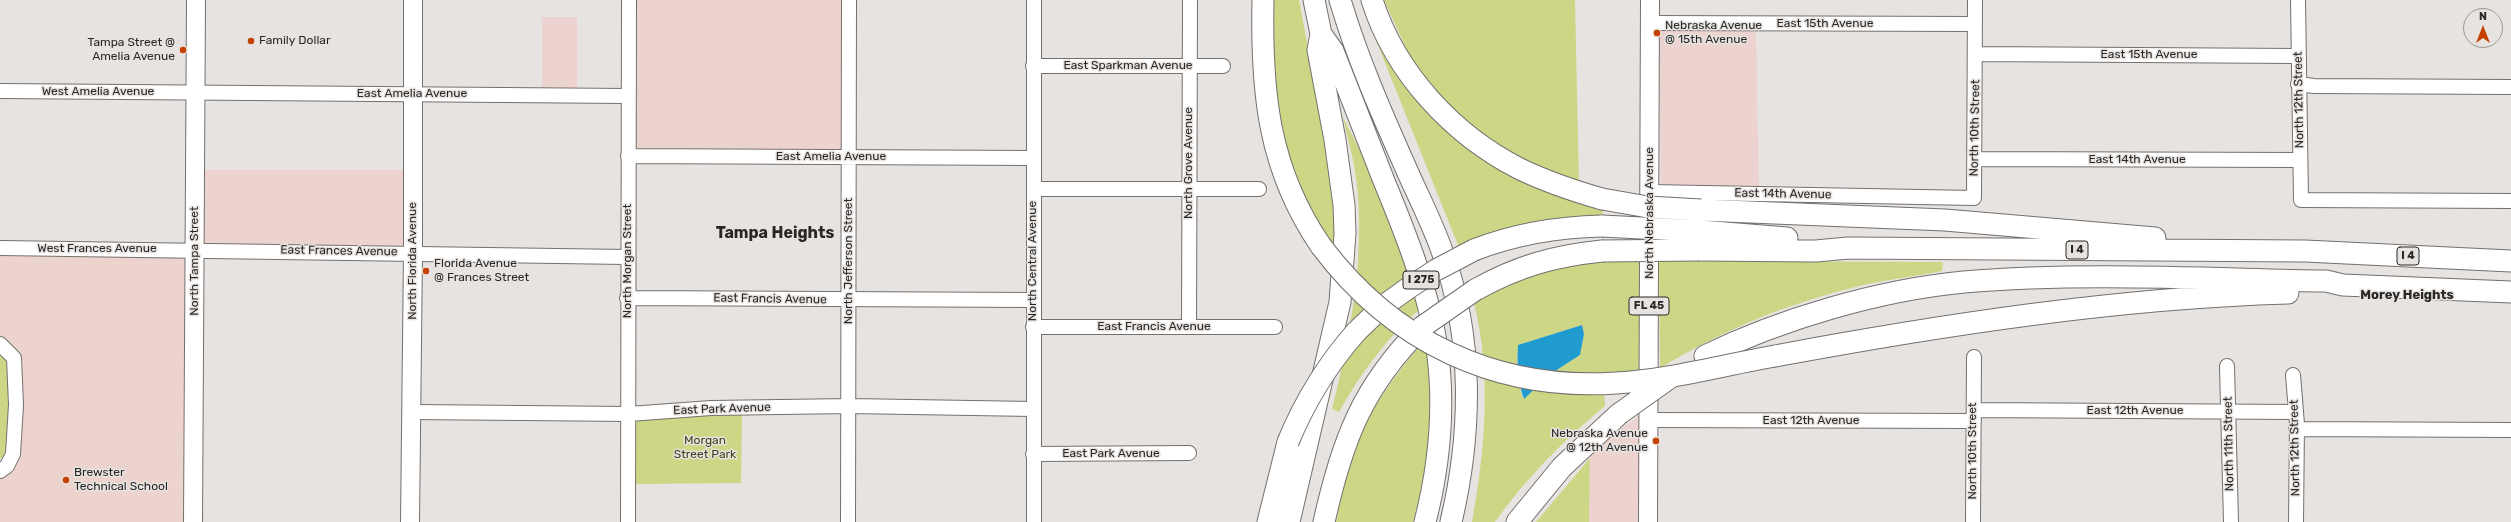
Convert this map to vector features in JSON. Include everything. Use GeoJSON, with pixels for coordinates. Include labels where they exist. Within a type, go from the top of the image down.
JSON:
{"type":"FeatureCollection","features":[{"type":"Feature","properties":{"kind":"highway"},"geometry":{"type":"LineString","coordinates":[[1263,0],[1264,80],[1274,145],[1292,195],[1321,246],[1352,283],[1371,302],[1404,328],[1452,354],[1509,374],[1573,384],[1618,383],[1841,344],[2028,316],[2169,300],[2323,292],[2343,285]]}},
{"type":"Feature","properties":{"kind":"highway","name":"I 275"},"geometry":{"type":"LineString","coordinates":[[1314,0],[1321,34],[1334,51],[1413,251],[1432,328],[1440,371],[1441,404],[1435,475],[1425,522]]}},
{"type":"Feature","properties":{"kind":"highway","name":"I 275"},"geometry":{"type":"LineString","coordinates":[[1340,0],[1382,113],[1443,252],[1459,317],[1466,376],[1466,430],[1463,464],[1451,522]]}},
{"type":"Feature","properties":{"kind":"highway"},"geometry":{"type":"LineString","coordinates":[[1372,0],[1385,33],[1416,83],[1432,102],[1470,137],[1520,169],[1548,181],[1602,200],[1648,207],[1945,220],[2305,251]]}},
{"type":"Feature","properties":{"kind":"highway"},"geometry":{"type":"LineString","coordinates":[[1289,522],[1340,302],[1344,267],[1343,198],[1335,140],[1318,50],[1321,34]]}},
{"type":"Feature","properties":{"kind":"highway"},"geometry":{"type":"LineString","coordinates":[[1268,522],[1288,442],[1310,396],[1341,350],[1356,332],[1407,289],[1436,270],[1474,250],[1540,232],[1569,227],[1602,226],[1700,241]]}},
{"type":"Feature","properties":{"kind":"highway"},"geometry":{"type":"LineString","coordinates":[[1324,522],[1340,456],[1357,414],[1381,374],[1422,327],[1475,290],[1529,264],[1568,255],[1700,241]]}},
{"type":"Feature","properties":{"kind":"highway","name":"I 4"},"geometry":{"type":"LineString","coordinates":[[1700,241],[1816,251],[1848,248],[2305,251],[2511,261]]}},
{"type":"Feature","properties":{"kind":"highway"},"geometry":{"type":"LineString","coordinates":[[1517,522],[1562,467],[1619,414],[1668,379],[1705,356],[1731,344],[1821,312],[1915,290],[1962,283],[2029,278],[2129,278],[2326,281],[2343,285],[2511,292]]}},
{"type":"Feature","properties":{"kind":"main road","name":"North Tampa Street"},"geometry":{"type":"LineString","coordinates":[[193,522],[196,0]]}},
{"type":"Feature","properties":{"kind":"main road","name":"North Florida Avenue"},"geometry":{"type":"LineString","coordinates":[[410,522],[413,253],[413,0]]}},
{"type":"Feature","properties":{"kind":"main road","name":"North Nebraska Avenue"},"geometry":{"type":"LineString","coordinates":[[1648,522],[1650,0]]}},
{"type":"Feature","properties":{"kind":"street","name":"North Morgan Street"},"geometry":{"type":"LineString","coordinates":[[628,522],[629,414],[627,257],[629,0]]}},
{"type":"Feature","properties":{"kind":"street","name":"North Jefferson Street"},"geometry":{"type":"LineString","coordinates":[[848,522],[850,406],[849,0]]}},
{"type":"Feature","properties":{"kind":"street","name":"North Central Avenue"},"geometry":{"type":"LineString","coordinates":[[1034,0],[1034,522]]}},
{"type":"Feature","properties":{"kind":"street","name":"North Grove Avenue"},"geometry":{"type":"LineString","coordinates":[[1189,327],[1190,0]]}},
{"type":"Feature","properties":{"kind":"street","name":"North 10th Street"},"geometry":{"type":"LineString","coordinates":[[1916,197],[1974,198],[1975,0]]}},
{"type":"Feature","properties":{"kind":"street","name":"North 12th Street"},"geometry":{"type":"LineString","coordinates":[[2298,0],[2298,84],[2301,200],[2511,201]]}},
{"type":"Feature","properties":{"kind":"street","name":"East 15th Avenue"},"geometry":{"type":"LineString","coordinates":[[1650,23],[1975,24]]}},
{"type":"Feature","properties":{"kind":"street","name":"East 15th Avenue"},"geometry":{"type":"LineString","coordinates":[[1975,54],[2298,56]]}},
{"type":"Feature","properties":{"kind":"street","name":"East Sparkman Avenue"},"geometry":{"type":"LineString","coordinates":[[1033,66],[1223,66]]}},
{"type":"Feature","properties":{"kind":"street"},"geometry":{"type":"LineString","coordinates":[[2298,84],[2314,86],[2511,87]]}},
{"type":"Feature","properties":{"kind":"street","name":"West Amelia Avenue"},"geometry":{"type":"LineString","coordinates":[[0,91],[196,92]]}},
{"type":"Feature","properties":{"kind":"street","name":"East Amelia Avenue"},"geometry":{"type":"LineString","coordinates":[[196,92],[628,96]]}},
{"type":"Feature","properties":{"kind":"street","name":"East Amelia Avenue"},"geometry":{"type":"LineString","coordinates":[[628,156],[1033,158]]}},
{"type":"Feature","properties":{"kind":"street","name":"East 14th Avenue"},"geometry":{"type":"LineString","coordinates":[[1975,159],[2300,160]]}},
{"type":"Feature","properties":{"kind":"street"},"geometry":{"type":"LineString","coordinates":[[1034,189],[1259,189]]}},
{"type":"Feature","properties":{"kind":"street","name":"East 14th Avenue"},"geometry":{"type":"LineString","coordinates":[[1650,192],[1916,197]]}},
{"type":"Feature","properties":{"kind":"street","name":"West Frances Avenue"},"geometry":{"type":"LineString","coordinates":[[0,248],[195,249]]}},
{"type":"Feature","properties":{"kind":"street","name":"East Frances Avenue"},"geometry":{"type":"LineString","coordinates":[[195,249],[627,257]]}},
{"type":"Feature","properties":{"kind":"street","name":"East Francis Avenue"},"geometry":{"type":"LineString","coordinates":[[627,298],[1033,300]]}},
{"type":"Feature","properties":{"kind":"street","name":"East Francis Avenue"},"geometry":{"type":"LineString","coordinates":[[1033,327],[1275,327]]}},
{"type":"Feature","properties":{"kind":"street"},"geometry":{"type":"LineString","coordinates":[[0,344],[14,358],[16,405],[13,454],[7,466],[0,471]]}},
{"type":"Feature","properties":{"kind":"street","name":"North 10th Street"},"geometry":{"type":"LineString","coordinates":[[1973,522],[1974,356]]}},
{"type":"Feature","properties":{"kind":"street","name":"North 11th Street"},"geometry":{"type":"LineString","coordinates":[[2227,366],[2231,522]]}},
{"type":"Feature","properties":{"kind":"street","name":"North 12th Street"},"geometry":{"type":"LineString","coordinates":[[2293,375],[2296,412],[2296,522]]}},
{"type":"Feature","properties":{"kind":"street","name":"East Park Avenue"},"geometry":{"type":"LineString","coordinates":[[412,412],[629,414],[711,408],[850,406],[1033,409]]}},
{"type":"Feature","properties":{"kind":"street","name":"East 12th Avenue"},"geometry":{"type":"LineString","coordinates":[[1649,420],[2228,411],[2296,412]]}},
{"type":"Feature","properties":{"kind":"street"},"geometry":{"type":"LineString","coordinates":[[2296,429],[2511,430]]}},
{"type":"Feature","properties":{"kind":"street","name":"East Park Avenue"},"geometry":{"type":"LineString","coordinates":[[1033,454],[1189,453]]}},
{"type":"Feature","properties":{"kind":"shaded area"},"geometry":{"type":"Polygon","coordinates":[[[634,0],[841,0],[841,150],[631,152],[634,0]]]}},
{"type":"Feature","properties":{"kind":"shaded area"},"geometry":{"type":"Polygon","coordinates":[[[542,17],[577,17],[577,96],[542,95],[542,17]]]}},
{"type":"Feature","properties":{"kind":"shaded area"},"geometry":{"type":"Polygon","coordinates":[[[1756,28],[1759,191],[1661,189],[1659,29],[1756,28]]]}},
{"type":"Feature","properties":{"kind":"shaded area"},"geometry":{"type":"Polygon","coordinates":[[[196,170],[411,170],[411,251],[195,247],[196,170]]]}},
{"type":"Feature","properties":{"kind":"shaded area"},"geometry":{"type":"Polygon","coordinates":[[[0,249],[193,250],[191,522],[0,522],[0,477],[3,477],[17,462],[18,387],[0,339],[0,249]]]}},
{"type":"Feature","properties":{"kind":"shaded area"},"geometry":{"type":"Polygon","coordinates":[[[1647,410],[1646,522],[1589,522],[1590,452],[1647,410]]]}},
{"type":"Feature","properties":{"kind":"green space"},"geometry":{"type":"Polygon","coordinates":[[[1273,0],[1299,0],[1328,157],[1334,220],[1335,252],[1303,192],[1287,151],[1281,130],[1273,85],[1273,0]]]}},
{"type":"Feature","properties":{"kind":"green space"},"geometry":{"type":"Polygon","coordinates":[[[1384,0],[1575,0],[1579,185],[1508,154],[1458,116],[1423,77],[1411,59],[1384,0]]]}},
{"type":"Feature","properties":{"kind":"green space"},"geometry":{"type":"Polygon","coordinates":[[[1373,21],[1422,101],[1603,207],[1602,219],[1460,250],[1369,23],[1373,21]]]}},
{"type":"Feature","properties":{"kind":"green space"},"geometry":{"type":"Polygon","coordinates":[[[1343,117],[1366,163],[1404,257],[1419,310],[1395,333],[1374,358],[1339,412],[1332,409],[1351,319],[1358,256],[1359,225],[1358,195],[1354,165],[1343,117]]]}},
{"type":"Feature","properties":{"kind":"green space"},"geometry":{"type":"Polygon","coordinates":[[[1641,261],[1642,373],[1603,377],[1605,406],[1546,460],[1495,522],[1472,522],[1477,495],[1485,412],[1483,357],[1480,330],[1474,303],[1496,291],[1536,275],[1574,266],[1641,261]],[[1582,325],[1518,345],[1518,379],[1523,398],[1549,375],[1580,355],[1584,334],[1582,325]]]}},
{"type":"Feature","properties":{"kind":"green space"},"geometry":{"type":"Polygon","coordinates":[[[1659,261],[1943,262],[1942,271],[1884,281],[1836,292],[1759,318],[1709,341],[1660,368],[1659,261]]]}},
{"type":"Feature","properties":{"kind":"green space"},"geometry":{"type":"Polygon","coordinates":[[[1419,346],[1427,352],[1430,396],[1426,459],[1423,480],[1413,522],[1336,522],[1350,461],[1369,416],[1419,346]]]}},
{"type":"Feature","properties":{"kind":"green space"},"geometry":{"type":"Polygon","coordinates":[[[0,353],[9,360],[10,389],[6,453],[0,459],[0,353]]]}},
{"type":"Feature","properties":{"kind":"green space","name":"Morgan Street Park"},"geometry":{"type":"Polygon","coordinates":[[[742,411],[741,483],[633,484],[636,420],[742,411]]]}},
{"type":"Feature","properties":{"kind":"green space"},"geometry":{"type":"Polygon","coordinates":[[[1590,458],[1589,522],[1536,522],[1590,458]]]}},
{"type":"Feature","properties":{"kind":"water"},"geometry":{"type":"Polygon","coordinates":[[[1582,325],[1584,334],[1580,355],[1549,375],[1524,399],[1518,372],[1518,345],[1582,325]]]}},
{"type":"Feature","properties":{"kind":"place","name":"Nebraska Avenue @ 15th Avenue"},"geometry":{"type":"Point","coordinates":[1657,33]}},
{"type":"Feature","properties":{"kind":"place","name":"Family Dollar"},"geometry":{"type":"Point","coordinates":[251,41]}},
{"type":"Feature","properties":{"kind":"place","name":"Tampa Street @ Amelia Avenue"},"geometry":{"type":"Point","coordinates":[183,50]}},
{"type":"Feature","properties":{"kind":"place","name":"Florida Avenue @ Frances Street"},"geometry":{"type":"Point","coordinates":[426,271]}},
{"type":"Feature","properties":{"kind":"place","name":"Nebraska Avenue @ 12th Avenue"},"geometry":{"type":"Point","coordinates":[1656,441]}},
{"type":"Feature","properties":{"kind":"place","name":"Brewster Technical School"},"geometry":{"type":"Point","coordinates":[66,480]}},
{"type":"Feature","properties":{"kind":"district","name":"Tampa Heights"},"geometry":{"type":"Point","coordinates":[775,233]}},
{"type":"Feature","properties":{"kind":"district","name":"Morey Heights"},"geometry":{"type":"Point","coordinates":[2407,295]}}]}
